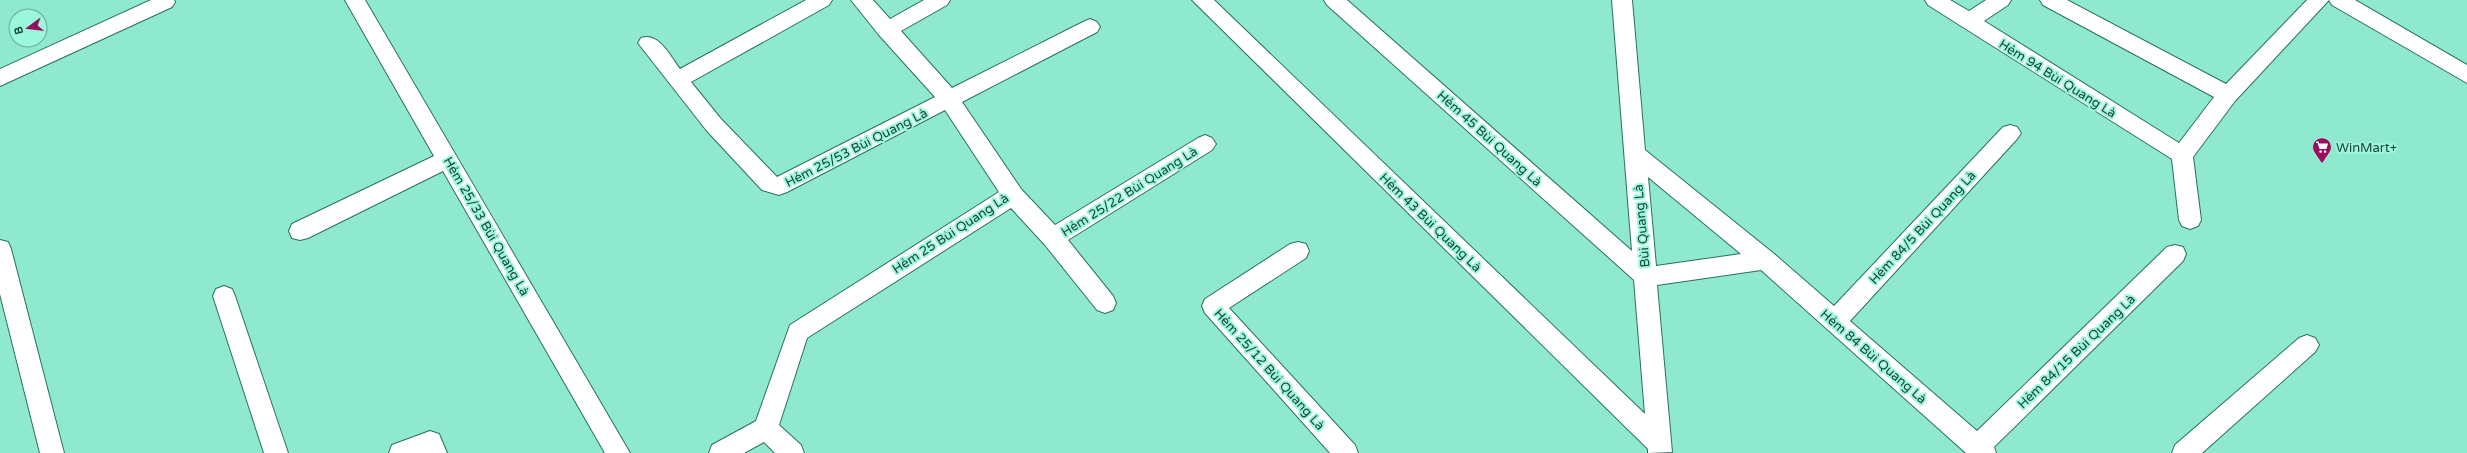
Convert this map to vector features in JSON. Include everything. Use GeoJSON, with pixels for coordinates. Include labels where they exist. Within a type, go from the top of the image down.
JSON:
{"type":"FeatureCollection","features":[{"type":"Feature","properties":{"kind":"street","name":"Hẻm 25/33 Bùi Quang Là"},"geometry":{"type":"LineString","coordinates":[[355,0],[618,453]]}},
{"type":"Feature","properties":{"kind":"street"},"geometry":{"type":"LineString","coordinates":[[679,79],[822,0]]}},
{"type":"Feature","properties":{"kind":"street","name":"Hẻm 25 Bùi Quang Là"},"geometry":{"type":"LineString","coordinates":[[766,428],[798,332],[1013,195],[949,99],[886,30],[861,0]]}},
{"type":"Feature","properties":{"kind":"street"},"geometry":{"type":"LineString","coordinates":[[886,30],[940,0]]}},
{"type":"Feature","properties":{"kind":"street","name":"Hẻm 43 Bùi Quang Là"},"geometry":{"type":"LineString","coordinates":[[1202,0],[1660,449]]}},
{"type":"Feature","properties":{"kind":"street","name":"Hẻm 45 Bùi Quang Là"},"geometry":{"type":"LineString","coordinates":[[1334,0],[1646,277]]}},
{"type":"Feature","properties":{"kind":"street","name":"Bùi Quang Là"},"geometry":{"type":"LineString","coordinates":[[1622,0],[1660,449]]}},
{"type":"Feature","properties":{"kind":"street","name":"Hẻm 94 Bùi Quang Là"},"geometry":{"type":"LineString","coordinates":[[1935,0],[2182,155]]}},
{"type":"Feature","properties":{"kind":"street"},"geometry":{"type":"LineString","coordinates":[[1969,21],[2001,0]]}},
{"type":"Feature","properties":{"kind":"street"},"geometry":{"type":"LineString","coordinates":[[2050,0],[2228,95]]}},
{"type":"Feature","properties":{"kind":"street"},"geometry":{"type":"LineString","coordinates":[[2190,220],[2182,155],[2228,95],[2319,0]]}},
{"type":"Feature","properties":{"kind":"street"},"geometry":{"type":"LineString","coordinates":[[2339,0],[2467,75]]}},
{"type":"Feature","properties":{"kind":"street"},"geometry":{"type":"LineString","coordinates":[[0,78],[165,2]]}},
{"type":"Feature","properties":{"kind":"street","name":"Hẻm 25/53 Bùi Quang Là"},"geometry":{"type":"LineString","coordinates":[[648,43],[679,79],[714,125],[770,184],[779,186],[1090,27]]}},
{"type":"Feature","properties":{"kind":"street","name":"Hẻm 84/5 Bùi Quang Là"},"geometry":{"type":"LineString","coordinates":[[1835,321],[2010,133]]}},
{"type":"Feature","properties":{"kind":"street","name":"Hẻm 25/22 Bùi Quang Là"},"geometry":{"type":"LineString","coordinates":[[1053,238],[1205,144]]}},
{"type":"Feature","properties":{"kind":"street","name":"Hẻm 84 Bùi Quang Là"},"geometry":{"type":"LineString","coordinates":[[1635,154],[1765,260],[1981,450]]}},
{"type":"Feature","properties":{"kind":"street"},"geometry":{"type":"LineString","coordinates":[[300,231],[448,159]]}},
{"type":"Feature","properties":{"kind":"street","name":"Hẻm 25/22 Bùi Quang Là"},"geometry":{"type":"LineString","coordinates":[[1013,195],[1053,238],[1106,303]]}},
{"type":"Feature","properties":{"kind":"street"},"geometry":{"type":"LineString","coordinates":[[0,249],[52,453]]}},
{"type":"Feature","properties":{"kind":"street","name":"Hẻm 25/12 Bùi Quang Là"},"geometry":{"type":"LineString","coordinates":[[1298,251],[1213,306],[1346,453]]}},
{"type":"Feature","properties":{"kind":"street","name":"Hẻm 84/15 Bùi Quang Là"},"geometry":{"type":"LineString","coordinates":[[1981,450],[2175,254]]}},
{"type":"Feature","properties":{"kind":"street"},"geometry":{"type":"LineString","coordinates":[[1646,277],[1765,260]]}},
{"type":"Feature","properties":{"kind":"street"},"geometry":{"type":"LineString","coordinates":[[224,296],[276,453]]}},
{"type":"Feature","properties":{"kind":"street"},"geometry":{"type":"LineString","coordinates":[[2184,453],[2307,345]]}},
{"type":"Feature","properties":{"kind":"street"},"geometry":{"type":"LineString","coordinates":[[721,453],[766,428],[792,453]]}},
{"type":"Feature","properties":{"kind":"street"},"geometry":{"type":"LineString","coordinates":[[401,453],[430,442],[435,453]]}},
{"type":"Feature","properties":{"kind":"place","name":"WinMart+"},"geometry":{"type":"Point","coordinates":[2322,164]}}]}
